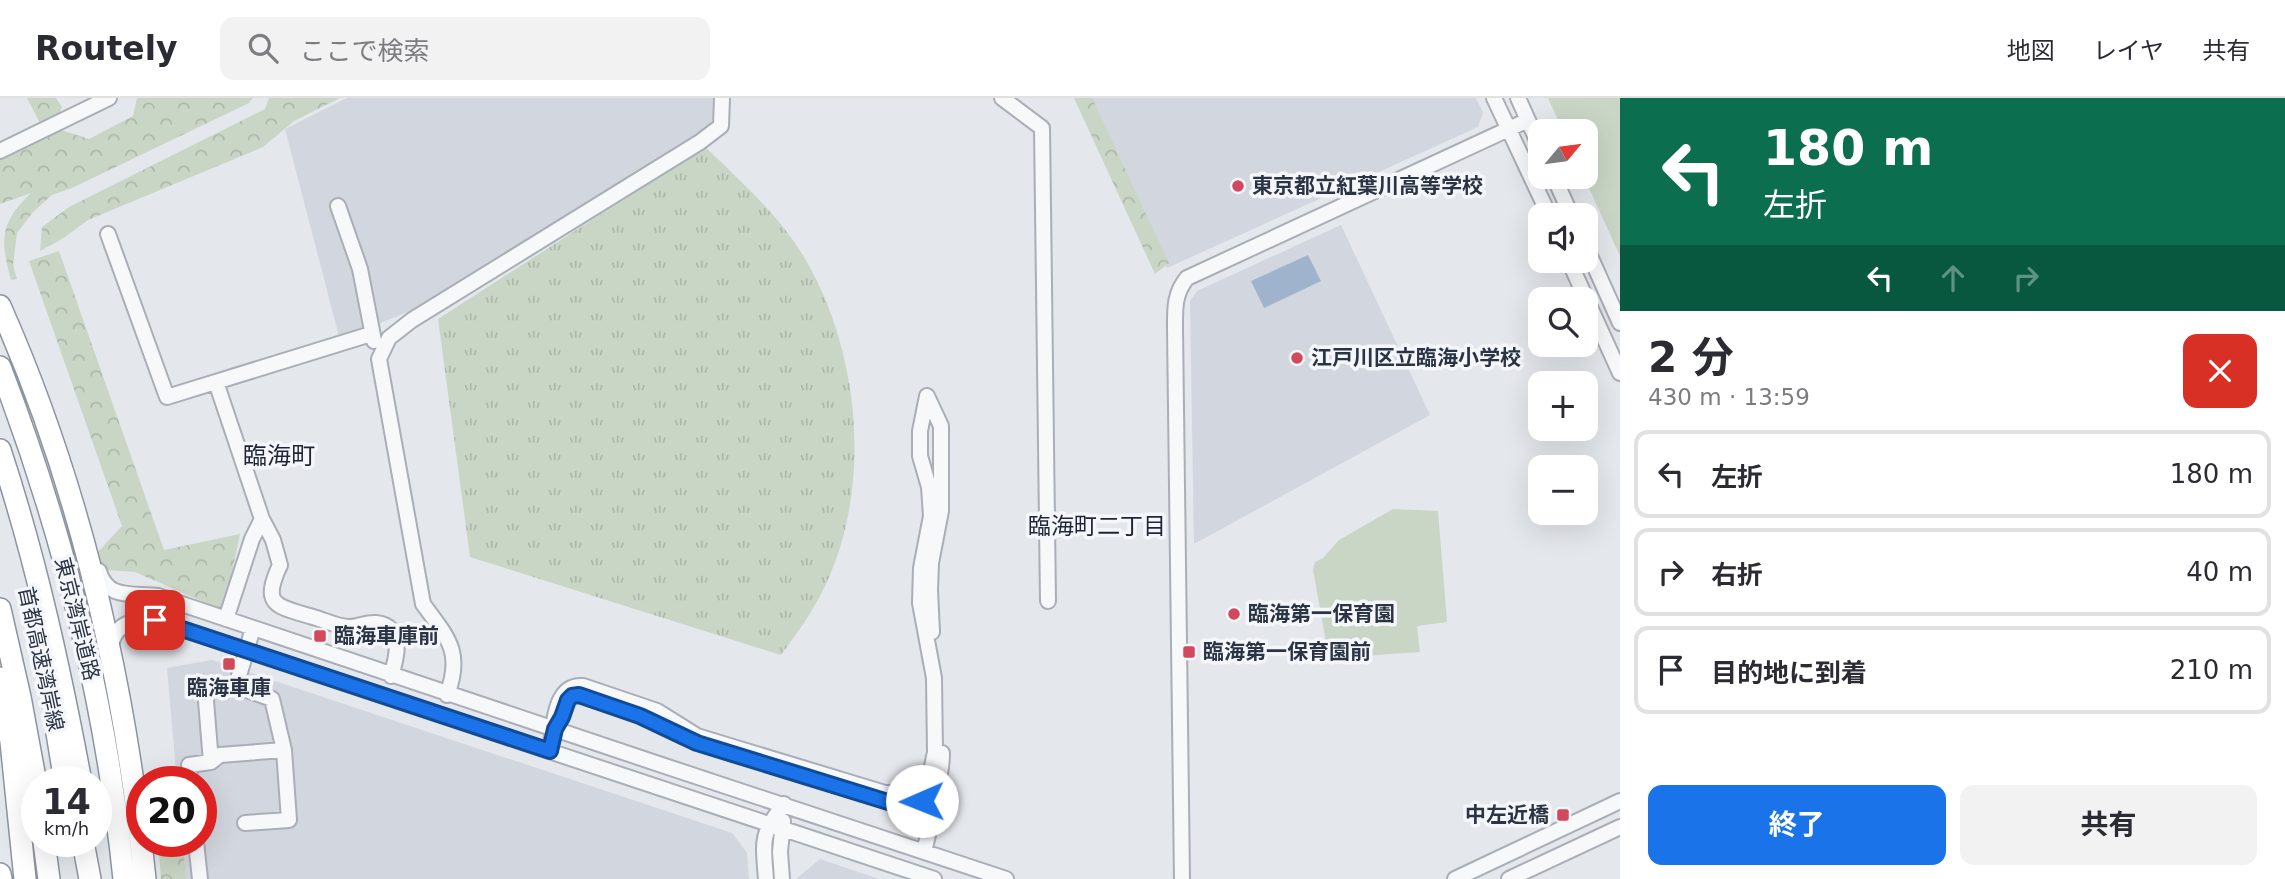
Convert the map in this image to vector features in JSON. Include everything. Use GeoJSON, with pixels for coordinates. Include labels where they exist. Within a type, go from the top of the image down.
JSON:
{"type":"FeatureCollection","features":[{"type":"Feature","properties":{"kind":"highway"},"geometry":{"type":"LineString","coordinates":[[0,306],[23,359],[66,485],[92,577],[100,663],[141,841],[145,879]]}},
{"type":"Feature","properties":{"kind":"highway","name":"東京湾岸道路"},"geometry":{"type":"LineString","coordinates":[[0,367],[100,663],[124,879]]}},
{"type":"Feature","properties":{"kind":"highway"},"geometry":{"type":"LineString","coordinates":[[0,450],[39,584],[78,766]]}},
{"type":"Feature","properties":{"kind":"highway","name":"首都高速湾岸線"},"geometry":{"type":"LineString","coordinates":[[0,496],[41,653],[62,766]]}},
{"type":"Feature","properties":{"kind":"highway","name":"首都高速湾岸線"},"geometry":{"type":"LineString","coordinates":[[0,609],[33,766]]}},
{"type":"Feature","properties":{"kind":"highway"},"geometry":{"type":"LineString","coordinates":[[41,653],[53,686],[69,766]]}},
{"type":"Feature","properties":{"kind":"highway"},"geometry":{"type":"LineString","coordinates":[[0,654],[25,879]]}},
{"type":"Feature","properties":{"kind":"highway"},"geometry":{"type":"LineString","coordinates":[[46,857],[49,879]]}},
{"type":"Feature","properties":{"kind":"highway"},"geometry":{"type":"LineString","coordinates":[[76,857],[78,879]]}},
{"type":"Feature","properties":{"kind":"highway"},"geometry":{"type":"LineString","coordinates":[[86,857],[90,879]]}},
{"type":"Feature","properties":{"kind":"highway"},"geometry":{"type":"LineString","coordinates":[[93,857],[97,879]]}},
{"type":"Feature","properties":{"kind":"highway"},"geometry":{"type":"LineString","coordinates":[[0,874],[1,879]]}},
{"type":"Feature","properties":{"kind":"street"},"geometry":{"type":"LineString","coordinates":[[0,151],[109,98]]}},
{"type":"Feature","properties":{"kind":"street"},"geometry":{"type":"LineString","coordinates":[[379,359],[389,338],[412,320],[700,142],[721,126],[722,98]]}},
{"type":"Feature","properties":{"kind":"street"},"geometry":{"type":"LineString","coordinates":[[1002,98],[1042,128],[1048,601]]}},
{"type":"Feature","properties":{"kind":"street"},"geometry":{"type":"LineString","coordinates":[[1494,98],[1543,203]]}},
{"type":"Feature","properties":{"kind":"street"},"geometry":{"type":"LineString","coordinates":[[1182,879],[1175,317],[1179,288],[1187,278],[1528,120],[1518,98]]}},
{"type":"Feature","properties":{"kind":"street"},"geometry":{"type":"LineString","coordinates":[[338,206],[360,269],[424,604],[447,637],[455,661],[447,695]]}},
{"type":"Feature","properties":{"kind":"street"},"geometry":{"type":"LineString","coordinates":[[108,234],[167,397],[372,334]]}},
{"type":"Feature","properties":{"kind":"street"},"geometry":{"type":"LineString","coordinates":[[1574,273],[1620,373]]}},
{"type":"Feature","properties":{"kind":"street"},"geometry":{"type":"LineString","coordinates":[[1598,273],[1620,323]]}},
{"type":"Feature","properties":{"kind":"street"},"geometry":{"type":"LineString","coordinates":[[216,382],[280,565],[271,584],[272,598],[280,607],[349,627],[378,623],[392,631],[398,644],[391,676]]}},
{"type":"Feature","properties":{"kind":"street"},"geometry":{"type":"LineString","coordinates":[[555,729],[555,714],[563,693],[572,686],[583,686],[657,711],[697,736],[885,793],[911,791],[919,785],[931,771],[935,752],[934,678],[919,603],[921,568],[931,516],[929,487],[920,456],[920,431],[927,396],[942,426],[941,511],[931,563],[930,590],[932,633],[942,678],[940,779],[924,852]]}},
{"type":"Feature","properties":{"kind":"street"},"geometry":{"type":"LineString","coordinates":[[66,485],[89,537],[105,586],[112,592],[158,596],[447,695],[1006,879]]}},
{"type":"Feature","properties":{"kind":"street"},"geometry":{"type":"LineString","coordinates":[[206,637],[220,617],[262,519]]}},
{"type":"Feature","properties":{"kind":"street"},"geometry":{"type":"LineString","coordinates":[[100,663],[121,627],[136,619],[155,620],[934,879]]}},
{"type":"Feature","properties":{"kind":"street"},"geometry":{"type":"LineString","coordinates":[[236,686],[253,628]]}},
{"type":"Feature","properties":{"kind":"street"},"geometry":{"type":"LineString","coordinates":[[211,762],[205,690],[236,686],[272,699],[284,750],[289,820],[245,823]]}},
{"type":"Feature","properties":{"kind":"street"},"geometry":{"type":"LineString","coordinates":[[550,751],[555,729],[569,697],[579,695],[640,716],[697,743],[888,802],[912,804],[922,801],[933,793],[940,779]]}},
{"type":"Feature","properties":{"kind":"street"},"geometry":{"type":"LineString","coordinates":[[189,766],[211,762],[220,755],[284,750]]}},
{"type":"Feature","properties":{"kind":"street"},"geometry":{"type":"LineString","coordinates":[[1455,879],[1620,801]]}},
{"type":"Feature","properties":{"kind":"street"},"geometry":{"type":"LineString","coordinates":[[766,879],[763,847],[767,824],[784,804]]}},
{"type":"Feature","properties":{"kind":"street"},"geometry":{"type":"LineString","coordinates":[[782,879],[780,852],[784,804]]}},
{"type":"Feature","properties":{"kind":"street"},"geometry":{"type":"LineString","coordinates":[[1512,878],[1620,827]]}},
{"type":"Feature","properties":{"kind":"street"},"geometry":{"type":"LineString","coordinates":[[198,857],[200,879]]}},
{"type":"Feature","properties":{"kind":"shaded area"},"geometry":{"type":"Polygon","coordinates":[[[347,98],[715,98],[716,105],[712,123],[697,137],[431,302],[340,340],[285,129],[347,98]]]}},
{"type":"Feature","properties":{"kind":"shaded area","name":"東京都立紅葉川高等学校"},"geometry":{"type":"Polygon","coordinates":[[[1090,98],[1476,98],[1483,113],[1478,127],[1167,268],[1148,233],[1090,98]]]}},
{"type":"Feature","properties":{"kind":"shaded area","name":"江戸川区立臨海小学校"},"geometry":{"type":"Polygon","coordinates":[[[1341,225],[1430,415],[1194,544],[1190,301],[1197,291],[1341,225]]]}},
{"type":"Feature","properties":{"kind":"shaded area"},"geometry":{"type":"Polygon","coordinates":[[[212,660],[732,833],[747,853],[749,879],[186,879],[184,857],[217,857],[217,766],[176,766],[167,668],[212,660]]]}},
{"type":"Feature","properties":{"kind":"shaded area"},"geometry":{"type":"Polygon","coordinates":[[[820,859],[879,879],[796,879],[820,859]]]}},
{"type":"Feature","properties":{"kind":"green space"},"geometry":{"type":"Polygon","coordinates":[[[27,98],[56,98],[62,107],[57,120],[41,125],[27,98]]]}},
{"type":"Feature","properties":{"kind":"green space"},"geometry":{"type":"Polygon","coordinates":[[[137,98],[253,98],[249,103],[72,188],[52,195],[33,212],[17,233],[13,265],[17,279],[11,280],[5,253],[5,232],[13,213],[31,193],[0,204],[0,146],[36,141],[61,130],[89,139],[133,116],[137,98]]]}},
{"type":"Feature","properties":{"kind":"green space"},"geometry":{"type":"Polygon","coordinates":[[[269,98],[340,98],[294,121],[263,147],[88,220],[40,251],[42,227],[69,207],[265,109],[269,98]]]}},
{"type":"Feature","properties":{"kind":"green space"},"geometry":{"type":"Polygon","coordinates":[[[1074,98],[1092,98],[1169,263],[1155,274],[1074,98]]]}},
{"type":"Feature","properties":{"kind":"green space"},"geometry":{"type":"Polygon","coordinates":[[[1548,98],[1620,98],[1620,256],[1589,189],[1598,189],[1598,119],[1558,119],[1548,98]]]}},
{"type":"Feature","properties":{"kind":"green space"},"geometry":{"type":"Polygon","coordinates":[[[705,147],[773,215],[807,262],[825,298],[839,338],[848,379],[854,421],[854,463],[850,505],[841,546],[816,603],[781,655],[470,557],[438,319],[705,147]]]}},
{"type":"Feature","properties":{"kind":"green space"},"geometry":{"type":"Polygon","coordinates":[[[59,251],[164,550],[240,534],[227,597],[220,609],[135,572],[106,570],[96,554],[122,526],[29,261],[59,251]]]}},
{"type":"Feature","properties":{"kind":"green space"},"geometry":{"type":"Polygon","coordinates":[[[1393,509],[1438,511],[1447,622],[1417,626],[1420,652],[1335,658],[1328,653],[1313,570],[1315,562],[1323,558],[1339,540],[1393,509]]]}},
{"type":"Feature","properties":{"kind":"green space"},"geometry":{"type":"Polygon","coordinates":[[[159,857],[184,857],[186,879],[161,879],[159,857]]]}},
{"type":"Feature","properties":{"kind":"water"},"geometry":{"type":"Polygon","coordinates":[[[1308,255],[1321,281],[1264,308],[1251,281],[1308,255]]]}},
{"type":"Feature","properties":{"kind":"place","name":"東京都立紅葉川高等学校"},"geometry":{"type":"Point","coordinates":[1238,186]}},
{"type":"Feature","properties":{"kind":"place","name":"江戸川区立臨海小学校"},"geometry":{"type":"Point","coordinates":[1297,358]}},
{"type":"Feature","properties":{"kind":"place","name":"臨海第一保育園"},"geometry":{"type":"Point","coordinates":[1234,614]}},
{"type":"Feature","properties":{"kind":"place","name":"臨海車庫前"},"geometry":{"type":"Point","coordinates":[320,636]}},
{"type":"Feature","properties":{"kind":"place","name":"臨海第一保育園前"},"geometry":{"type":"Point","coordinates":[1189,652]}},
{"type":"Feature","properties":{"kind":"place","name":"臨海車庫"},"geometry":{"type":"Point","coordinates":[229,664]}},
{"type":"Feature","properties":{"kind":"place","name":"中左近橋"},"geometry":{"type":"Point","coordinates":[1563,815]}},
{"type":"Feature","properties":{"kind":"district","name":"臨海町"},"geometry":{"type":"Point","coordinates":[279,456]}},
{"type":"Feature","properties":{"kind":"district","name":"臨海町二丁目"},"geometry":{"type":"Point","coordinates":[1097,526]}},
{"type":"Feature","properties":{"kind":"route"},"geometry":{"type":"LineString","coordinates":[[155,620],[550,751],[555,729],[569,697],[575,694],[640,716],[697,743],[888,802],[912,804],[922,801]]}}]}
